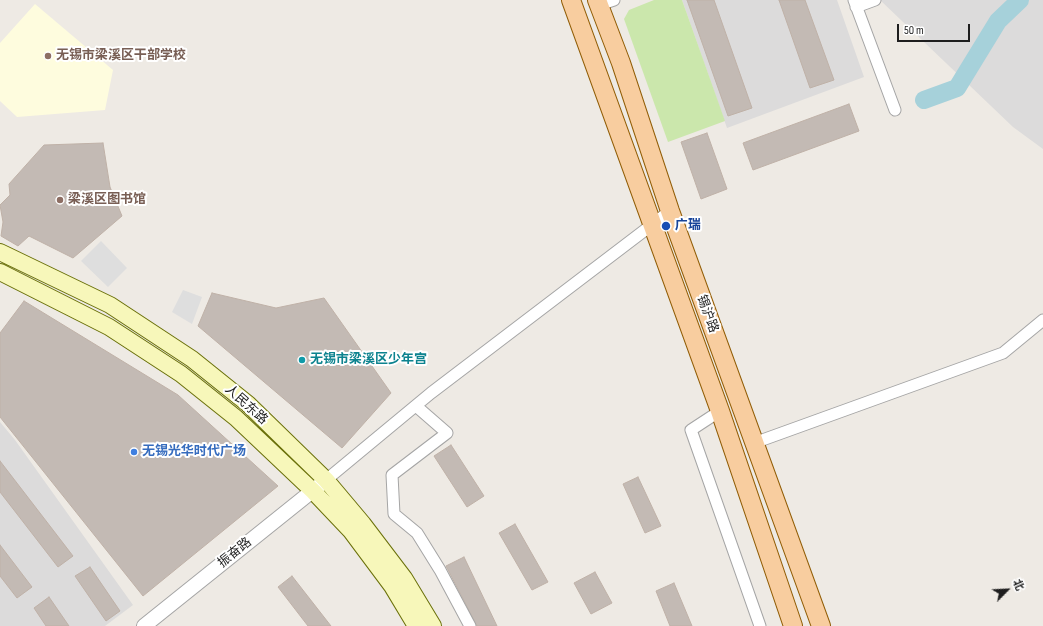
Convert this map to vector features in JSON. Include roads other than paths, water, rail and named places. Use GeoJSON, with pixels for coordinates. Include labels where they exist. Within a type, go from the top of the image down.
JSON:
{"type":"FeatureCollection","features":[{"type":"Feature","properties":{"kind":"main road","name":"锡沪路"},"geometry":{"type":"LineString","coordinates":[[571,0],[654,224],[720,411],[793,626]]}},
{"type":"Feature","properties":{"kind":"main road","name":"锡沪路"},"geometry":{"type":"LineString","coordinates":[[603,2],[621,63],[670,211],[821,626]]}},
{"type":"Feature","properties":{"kind":"main road","name":"人民东路"},"geometry":{"type":"LineString","coordinates":[[0,252],[110,305],[192,358],[248,404],[326,480],[363,524],[404,578],[433,626]]}},
{"type":"Feature","properties":{"kind":"main road","name":"人民东路"},"geometry":{"type":"LineString","coordinates":[[0,272],[110,327],[181,374],[236,418],[313,491],[351,531],[392,586],[416,626]]}},
{"type":"Feature","properties":{"kind":"street"},"geometry":{"type":"LineString","coordinates":[[875,0],[855,4],[895,110]]}},
{"type":"Feature","properties":{"kind":"street"},"geometry":{"type":"LineString","coordinates":[[326,480],[416,406],[670,211]]}},
{"type":"Feature","properties":{"kind":"street"},"geometry":{"type":"LineString","coordinates":[[754,443],[1003,353],[1043,320]]}},
{"type":"Feature","properties":{"kind":"street"},"geometry":{"type":"LineString","coordinates":[[416,406],[447,433],[392,475],[394,514],[418,532],[470,626]]}},
{"type":"Feature","properties":{"kind":"street"},"geometry":{"type":"LineString","coordinates":[[720,411],[691,430],[760,626]]}},
{"type":"Feature","properties":{"kind":"street","name":"振奋路"},"geometry":{"type":"LineString","coordinates":[[144,626],[326,480]]}},
{"type":"Feature","properties":{"kind":"waterway"},"geometry":{"type":"LineString","coordinates":[[924,100],[957,88],[998,21],[1020,0]]}},
{"type":"Feature","properties":{"kind":"place","name":"无锡市梁溪区干部学校"},"geometry":{"type":"Point","coordinates":[48,56]}},
{"type":"Feature","properties":{"kind":"place","name":"梁溪区图书馆"},"geometry":{"type":"Point","coordinates":[60,200]}},
{"type":"Feature","properties":{"kind":"place","name":"广瑞"},"geometry":{"type":"Point","coordinates":[666,226]}},
{"type":"Feature","properties":{"kind":"place","name":"无锡市梁溪区少年宫"},"geometry":{"type":"Point","coordinates":[302,360]}},
{"type":"Feature","properties":{"kind":"place","name":"无锡光华时代广场"},"geometry":{"type":"Point","coordinates":[134,452]}}]}
